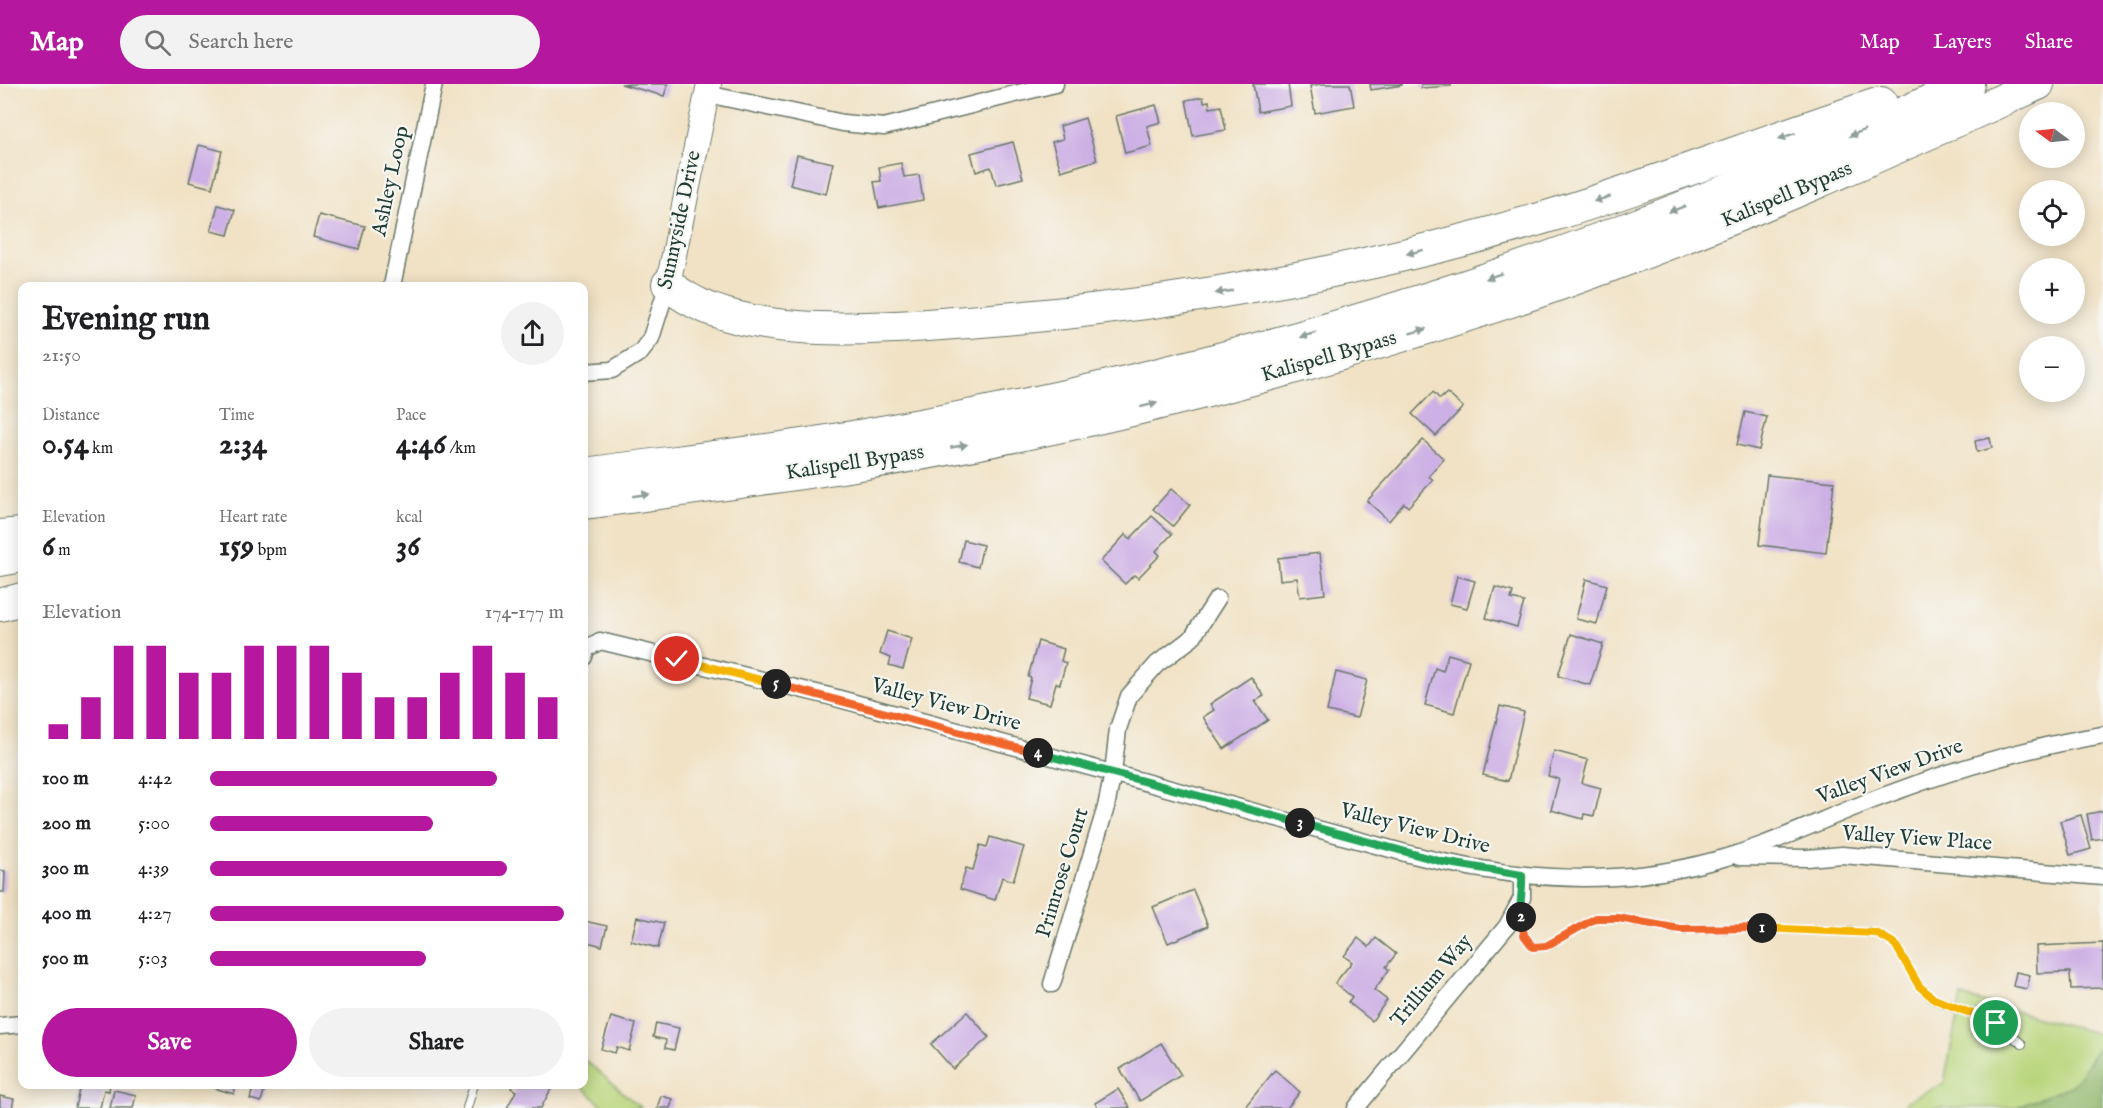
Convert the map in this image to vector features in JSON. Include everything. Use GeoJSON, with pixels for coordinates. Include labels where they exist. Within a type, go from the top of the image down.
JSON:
{"type":"FeatureCollection","features":[{"type":"Feature","properties":{"kind":"highway"},"geometry":{"type":"LineString","coordinates":[[668,284],[677,293],[699,306],[739,317],[797,327],[854,330],[1035,316],[1214,294],[1372,262],[1552,215],[1942,84]]}},
{"type":"Feature","properties":{"kind":"highway","name":"Kalispell Bypass"},"geometry":{"type":"LineString","coordinates":[[588,473],[813,443],[955,419],[1108,386],[1270,345],[1419,302],[1587,244],[1795,161],[1968,84]]}},
{"type":"Feature","properties":{"kind":"highway","name":"Kalispell Bypass"},"geometry":{"type":"LineString","coordinates":[[588,502],[849,466],[946,449],[1123,411],[1266,376],[1487,309],[1622,261],[1845,170],[2038,84]]}},
{"type":"Feature","properties":{"kind":"highway"},"geometry":{"type":"LineString","coordinates":[[0,536],[18,534]]}},
{"type":"Feature","properties":{"kind":"highway"},"geometry":{"type":"LineString","coordinates":[[0,560],[18,557]]}},
{"type":"Feature","properties":{"kind":"highway"},"geometry":{"type":"LineString","coordinates":[[0,590],[18,586]]}},
{"type":"Feature","properties":{"kind":"highway"},"geometry":{"type":"LineString","coordinates":[[0,605],[18,599]]}},
{"type":"Feature","properties":{"kind":"street","name":"Ashley Loop"},"geometry":{"type":"LineString","coordinates":[[393,282],[434,84]]}},
{"type":"Feature","properties":{"kind":"street"},"geometry":{"type":"LineString","coordinates":[[708,89],[843,123],[884,127],[1055,84]]}},
{"type":"Feature","properties":{"kind":"street","name":"Sunnyside Drive"},"geometry":{"type":"LineString","coordinates":[[588,372],[612,370],[641,352],[651,338],[668,284],[708,89]]}},
{"type":"Feature","properties":{"kind":"street","name":"Primrose Court"},"geometry":{"type":"LineString","coordinates":[[1052,984],[1106,807],[1118,729],[1129,696],[1157,664],[1192,638],[1217,599]]}},
{"type":"Feature","properties":{"kind":"street","name":"Valley View Drive"},"geometry":{"type":"LineString","coordinates":[[588,648],[600,641],[829,696],[1409,854],[1480,870],[1522,875],[1609,876],[1641,874],[1700,865],[1729,857],[1852,808],[1974,764],[2009,754],[2103,735]]}},
{"type":"Feature","properties":{"kind":"street","name":"Valley View Place"},"geometry":{"type":"LineString","coordinates":[[1729,857],[1806,858],[1842,855],[2103,877]]}},
{"type":"Feature","properties":{"kind":"street","name":"Trillium Way"},"geometry":{"type":"LineString","coordinates":[[1356,1108],[1507,926],[1519,906],[1523,892],[1522,875]]}},
{"type":"Feature","properties":{"kind":"street"},"geometry":{"type":"LineString","coordinates":[[0,1026],[18,1024]]}},
{"type":"Feature","properties":{"kind":"lane"},"geometry":{"type":"LineString","coordinates":[[1519,906],[1524,935],[1533,947],[1546,946],[1596,918],[1618,918],[1680,929],[1756,928],[1876,933],[1895,944],[1919,986],[1934,999],[1996,1023],[2022,1044]]}},
{"type":"Feature","properties":{"kind":"lane"},"geometry":{"type":"LineString","coordinates":[[467,1108],[473,1089]]}},
{"type":"Feature","properties":{"kind":"green space"},"geometry":{"type":"Polygon","coordinates":[[[1961,996],[2103,1035],[2103,1108],[1905,1108],[1907,1101],[1944,1083],[1961,996]]]}},
{"type":"Feature","properties":{"kind":"green space"},"geometry":{"type":"Polygon","coordinates":[[[2103,1041],[2103,1108],[2015,1108],[2073,1085],[2103,1041]]]}},
{"type":"Feature","properties":{"kind":"green space"},"geometry":{"type":"Polygon","coordinates":[[[588,1062],[641,1108],[605,1108],[584,1089],[588,1089],[588,1062]]]}},
{"type":"Feature","properties":{"kind":"building"},"geometry":{"type":"Polygon","coordinates":[[[621,84],[668,84],[664,96],[621,84]]]}},
{"type":"Feature","properties":{"kind":"building"},"geometry":{"type":"Polygon","coordinates":[[[1253,84],[1288,84],[1291,106],[1258,112],[1253,84]]]}},
{"type":"Feature","properties":{"kind":"building"},"geometry":{"type":"Polygon","coordinates":[[[1350,84],[1354,106],[1315,113],[1310,86],[1350,84]]]}},
{"type":"Feature","properties":{"kind":"building"},"geometry":{"type":"Polygon","coordinates":[[[1370,84],[1402,84],[1402,85],[1371,90],[1370,84]]]}},
{"type":"Feature","properties":{"kind":"building"},"geometry":{"type":"Polygon","coordinates":[[[1421,84],[1451,84],[1451,86],[1421,88],[1421,84]]]}},
{"type":"Feature","properties":{"kind":"building"},"geometry":{"type":"Polygon","coordinates":[[[1203,97],[1204,102],[1209,101],[1210,108],[1221,106],[1226,130],[1193,136],[1186,100],[1203,97]]]}},
{"type":"Feature","properties":{"kind":"building"},"geometry":{"type":"Polygon","coordinates":[[[1156,105],[1161,122],[1147,126],[1152,146],[1125,153],[1116,116],[1156,105]]]}},
{"type":"Feature","properties":{"kind":"building"},"geometry":{"type":"Polygon","coordinates":[[[1085,118],[1097,160],[1061,171],[1052,142],[1063,139],[1060,126],[1085,118]]]}},
{"type":"Feature","properties":{"kind":"building"},"geometry":{"type":"Polygon","coordinates":[[[1013,142],[1023,178],[996,185],[991,167],[976,172],[971,153],[1013,142]]]}},
{"type":"Feature","properties":{"kind":"building"},"geometry":{"type":"Polygon","coordinates":[[[199,145],[222,151],[212,188],[189,182],[199,145]]]}},
{"type":"Feature","properties":{"kind":"building"},"geometry":{"type":"Polygon","coordinates":[[[797,155],[833,163],[826,194],[790,185],[797,155]]]}},
{"type":"Feature","properties":{"kind":"building"},"geometry":{"type":"Polygon","coordinates":[[[901,163],[904,177],[919,175],[923,200],[879,208],[874,182],[881,181],[879,167],[901,163]]]}},
{"type":"Feature","properties":{"kind":"building"},"geometry":{"type":"Polygon","coordinates":[[[218,205],[235,210],[228,235],[211,231],[218,205]]]}},
{"type":"Feature","properties":{"kind":"building"},"geometry":{"type":"Polygon","coordinates":[[[319,215],[365,226],[359,249],[313,237],[319,215]]]}},
{"type":"Feature","properties":{"kind":"building"},"geometry":{"type":"Polygon","coordinates":[[[1433,392],[1440,399],[1447,393],[1463,407],[1436,436],[1412,414],[1433,392]]]}},
{"type":"Feature","properties":{"kind":"building"},"geometry":{"type":"Polygon","coordinates":[[[1745,412],[1767,417],[1759,450],[1737,445],[1745,412]]]}},
{"type":"Feature","properties":{"kind":"building"},"geometry":{"type":"Polygon","coordinates":[[[1990,438],[1992,448],[1977,452],[1975,441],[1990,438]]]}},
{"type":"Feature","properties":{"kind":"building"},"geometry":{"type":"Polygon","coordinates":[[[1423,440],[1444,459],[1429,476],[1433,480],[1408,507],[1404,503],[1389,521],[1367,501],[1423,440]]]}},
{"type":"Feature","properties":{"kind":"building"},"geometry":{"type":"Polygon","coordinates":[[[1767,475],[1834,482],[1826,553],[1759,545],[1767,475]]]}},
{"type":"Feature","properties":{"kind":"building"},"geometry":{"type":"Polygon","coordinates":[[[1171,489],[1190,505],[1173,526],[1153,509],[1171,489]]]}},
{"type":"Feature","properties":{"kind":"building"},"geometry":{"type":"Polygon","coordinates":[[[1152,516],[1172,534],[1156,551],[1160,555],[1138,578],[1134,575],[1125,584],[1101,561],[1126,534],[1130,539],[1152,516]]]}},
{"type":"Feature","properties":{"kind":"building"},"geometry":{"type":"Polygon","coordinates":[[[964,540],[983,545],[978,567],[959,562],[964,540]]]}},
{"type":"Feature","properties":{"kind":"building"},"geometry":{"type":"Polygon","coordinates":[[[1320,553],[1325,594],[1300,597],[1297,578],[1280,580],[1278,558],[1320,553]]]}},
{"type":"Feature","properties":{"kind":"building"},"geometry":{"type":"Polygon","coordinates":[[[1457,576],[1475,581],[1467,608],[1450,604],[1457,576]]]}},
{"type":"Feature","properties":{"kind":"building"},"geometry":{"type":"Polygon","coordinates":[[[1586,579],[1607,585],[1597,624],[1576,619],[1586,579]]]}},
{"type":"Feature","properties":{"kind":"building"},"geometry":{"type":"Polygon","coordinates":[[[1495,587],[1513,592],[1511,599],[1524,602],[1517,627],[1486,618],[1495,587]]]}},
{"type":"Feature","properties":{"kind":"building"},"geometry":{"type":"Polygon","coordinates":[[[887,631],[912,639],[903,669],[889,665],[891,658],[880,654],[887,631]]]}},
{"type":"Feature","properties":{"kind":"building"},"geometry":{"type":"Polygon","coordinates":[[[1571,634],[1603,644],[1590,685],[1558,676],[1571,634]]]}},
{"type":"Feature","properties":{"kind":"building"},"geometry":{"type":"Polygon","coordinates":[[[1038,641],[1064,649],[1061,661],[1066,663],[1060,684],[1056,683],[1050,704],[1026,698],[1031,678],[1028,677],[1038,641]]]}},
{"type":"Feature","properties":{"kind":"building"},"geometry":{"type":"Polygon","coordinates":[[[1448,654],[1469,660],[1454,713],[1425,705],[1435,668],[1443,671],[1448,654]]]}},
{"type":"Feature","properties":{"kind":"building"},"geometry":{"type":"Polygon","coordinates":[[[1336,672],[1367,680],[1357,718],[1327,711],[1336,672]]]}},
{"type":"Feature","properties":{"kind":"building"},"geometry":{"type":"Polygon","coordinates":[[[1251,677],[1264,696],[1255,701],[1268,720],[1224,749],[1203,717],[1214,710],[1210,704],[1251,677]]]}},
{"type":"Feature","properties":{"kind":"building"},"geometry":{"type":"Polygon","coordinates":[[[1500,706],[1524,712],[1508,781],[1483,775],[1500,706]]]}},
{"type":"Feature","properties":{"kind":"building"},"geometry":{"type":"Polygon","coordinates":[[[1554,751],[1588,760],[1582,783],[1601,788],[1594,816],[1584,814],[1583,819],[1551,810],[1559,779],[1548,776],[1554,751]]]}},
{"type":"Feature","properties":{"kind":"building"},"geometry":{"type":"Polygon","coordinates":[[[2103,811],[2103,838],[2092,840],[2087,814],[2103,811]]]}},
{"type":"Feature","properties":{"kind":"building"},"geometry":{"type":"Polygon","coordinates":[[[2081,815],[2091,849],[2070,855],[2060,821],[2081,815]]]}},
{"type":"Feature","properties":{"kind":"building"},"geometry":{"type":"Polygon","coordinates":[[[990,837],[1024,847],[1013,881],[1002,877],[995,900],[960,889],[966,868],[973,870],[980,845],[987,847],[990,837]]]}},
{"type":"Feature","properties":{"kind":"building"},"geometry":{"type":"Polygon","coordinates":[[[0,870],[5,871],[4,892],[0,892],[0,870]]]}},
{"type":"Feature","properties":{"kind":"building"},"geometry":{"type":"Polygon","coordinates":[[[1193,890],[1208,926],[1168,943],[1153,907],[1193,890]]]}},
{"type":"Feature","properties":{"kind":"building"},"geometry":{"type":"Polygon","coordinates":[[[637,917],[664,923],[658,948],[631,941],[637,917]]]}},
{"type":"Feature","properties":{"kind":"building"},"geometry":{"type":"Polygon","coordinates":[[[588,922],[607,926],[602,946],[588,942],[588,922]]]}},
{"type":"Feature","properties":{"kind":"building"},"geometry":{"type":"Polygon","coordinates":[[[1358,938],[1369,947],[1376,938],[1396,954],[1386,967],[1389,970],[1374,990],[1387,1000],[1372,1021],[1348,1002],[1352,997],[1335,983],[1352,962],[1344,956],[1358,938]]]}},
{"type":"Feature","properties":{"kind":"building"},"geometry":{"type":"Polygon","coordinates":[[[2103,943],[2103,988],[2071,989],[2070,972],[2037,973],[2036,946],[2103,943]]]}},
{"type":"Feature","properties":{"kind":"building"},"geometry":{"type":"Polygon","coordinates":[[[2016,972],[2030,975],[2027,989],[2013,986],[2016,972]]]}},
{"type":"Feature","properties":{"kind":"building"},"geometry":{"type":"Polygon","coordinates":[[[967,1012],[989,1037],[953,1069],[931,1044],[967,1012]]]}},
{"type":"Feature","properties":{"kind":"building"},"geometry":{"type":"Polygon","coordinates":[[[611,1017],[636,1024],[629,1051],[617,1047],[615,1053],[601,1049],[611,1017]]]}},
{"type":"Feature","properties":{"kind":"building"},"geometry":{"type":"Polygon","coordinates":[[[656,1023],[679,1028],[674,1050],[665,1048],[666,1040],[653,1037],[656,1023]]]}},
{"type":"Feature","properties":{"kind":"building"},"geometry":{"type":"Polygon","coordinates":[[[1161,1043],[1181,1075],[1140,1101],[1120,1069],[1161,1043]]]}},
{"type":"Feature","properties":{"kind":"building"},"geometry":{"type":"Polygon","coordinates":[[[1275,1070],[1300,1092],[1287,1108],[1244,1108],[1275,1070]]]}},
{"type":"Feature","properties":{"kind":"building"},"geometry":{"type":"Polygon","coordinates":[[[79,1089],[109,1089],[109,1091],[104,1090],[100,1108],[75,1108],[79,1089]]]}},
{"type":"Feature","properties":{"kind":"building"},"geometry":{"type":"Polygon","coordinates":[[[217,1089],[235,1089],[234,1094],[217,1089]]]}},
{"type":"Feature","properties":{"kind":"building"},"geometry":{"type":"Polygon","coordinates":[[[253,1089],[265,1089],[261,1102],[250,1099],[253,1089]]]}},
{"type":"Feature","properties":{"kind":"building"},"geometry":{"type":"Polygon","coordinates":[[[513,1089],[551,1089],[541,1108],[507,1108],[516,1091],[513,1089]]]}},
{"type":"Feature","properties":{"kind":"building"},"geometry":{"type":"Polygon","coordinates":[[[1118,1089],[1130,1108],[1098,1108],[1095,1103],[1118,1089]]]}},
{"type":"Feature","properties":{"kind":"building"},"geometry":{"type":"Polygon","coordinates":[[[114,1090],[136,1095],[133,1108],[110,1108],[114,1090]]]}},
{"type":"Feature","properties":{"kind":"building"},"geometry":{"type":"Polygon","coordinates":[[[0,1096],[14,1099],[12,1108],[0,1108],[0,1096]]]}},
{"type":"Feature","properties":{"kind":"building"},"geometry":{"type":"Polygon","coordinates":[[[661,1096],[673,1099],[670,1108],[657,1108],[661,1096]]]}},
{"type":"Feature","properties":{"kind":"route"},"geometry":{"type":"LineString","coordinates":[[677,659],[829,696],[1409,854],[1480,870],[1522,875],[1523,892],[1519,906],[1524,935],[1533,947],[1546,946],[1596,918],[1618,918],[1680,929],[1756,928],[1876,933],[1895,944],[1919,986],[1934,999],[1996,1023]]}}]}
